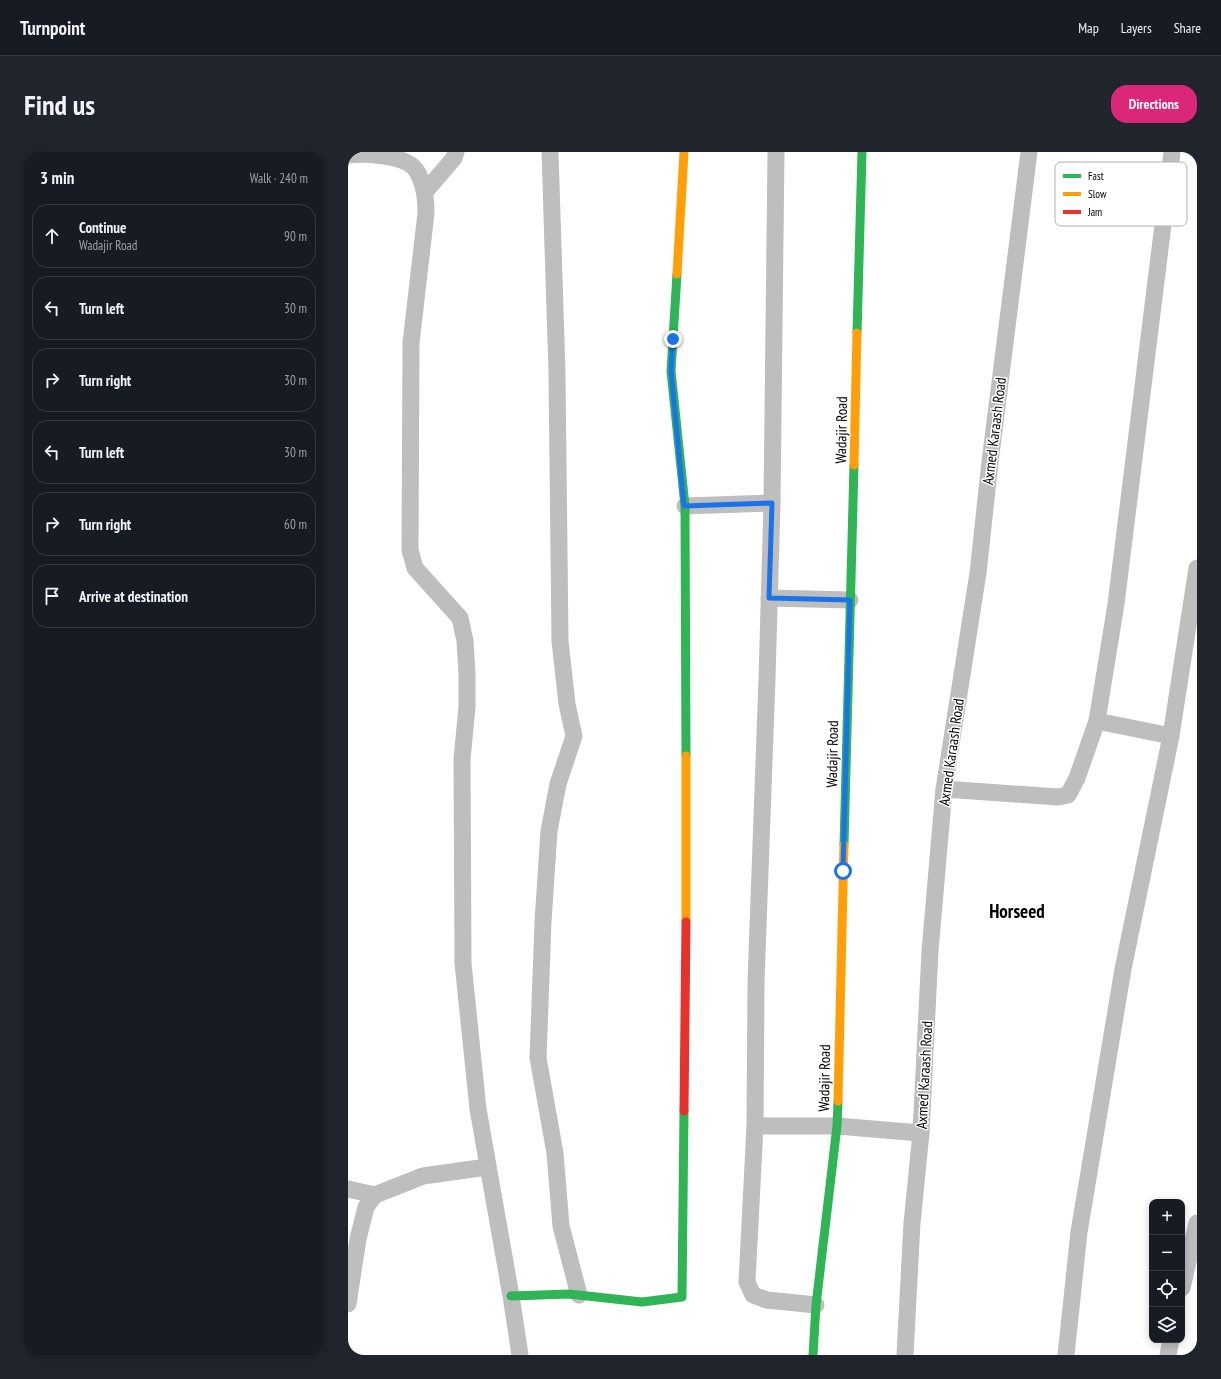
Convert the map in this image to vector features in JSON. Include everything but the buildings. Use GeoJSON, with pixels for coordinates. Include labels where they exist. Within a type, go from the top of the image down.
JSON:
{"type":"FeatureCollection","features":[{"type":"Feature","properties":{"kind":"street"},"geometry":{"type":"LineString","coordinates":[[425,192],[454,158],[456,152]]}},
{"type":"Feature","properties":{"kind":"street"},"geometry":{"type":"LineString","coordinates":[[550,152],[558,373],[560,641],[567,704],[574,736],[558,784],[549,831],[542,930],[538,1058],[555,1153],[561,1226],[579,1295]]}},
{"type":"Feature","properties":{"kind":"street"},"geometry":{"type":"LineString","coordinates":[[511,1296],[570,1294],[642,1302],[682,1298],[686,970],[684,506],[671,371],[684,152]]}},
{"type":"Feature","properties":{"kind":"street"},"geometry":{"type":"LineString","coordinates":[[776,152],[772,503],[756,982],[755,1126],[748,1282],[754,1295],[767,1300],[816,1305]]}},
{"type":"Feature","properties":{"kind":"street","name":"Wadajir Road"},"geometry":{"type":"LineString","coordinates":[[813,1355],[816,1305],[837,1126],[862,152]]}},
{"type":"Feature","properties":{"kind":"street","name":"Axmed Karaash Road"},"geometry":{"type":"LineString","coordinates":[[905,1355],[912,1223],[921,1133],[930,951],[944,788],[978,573],[991,455],[1029,152]]}},
{"type":"Feature","properties":{"kind":"street"},"geometry":{"type":"LineString","coordinates":[[1171,162],[1172,152]]}},
{"type":"Feature","properties":{"kind":"street"},"geometry":{"type":"LineString","coordinates":[[348,155],[361,153],[382,155],[406,163],[416,170],[425,192],[426,213],[411,343],[410,550],[416,568],[460,618],[466,641],[467,707],[462,759],[463,963],[478,1109],[520,1355]]}},
{"type":"Feature","properties":{"kind":"street"},"geometry":{"type":"LineString","coordinates":[[944,788],[1058,797],[1068,795],[1077,778],[1097,722],[1116,604],[1163,226]]}},
{"type":"Feature","properties":{"kind":"street"},"geometry":{"type":"LineString","coordinates":[[684,506],[772,503]]}},
{"type":"Feature","properties":{"kind":"street"},"geometry":{"type":"LineString","coordinates":[[1066,1355],[1079,1232],[1123,969],[1171,736],[1197,568]]}},
{"type":"Feature","properties":{"kind":"street"},"geometry":{"type":"LineString","coordinates":[[769,598],[850,600]]}},
{"type":"Feature","properties":{"kind":"street"},"geometry":{"type":"LineString","coordinates":[[1097,722],[1171,736]]}},
{"type":"Feature","properties":{"kind":"street"},"geometry":{"type":"LineString","coordinates":[[755,1126],[837,1126],[921,1133]]}},
{"type":"Feature","properties":{"kind":"street"},"geometry":{"type":"LineString","coordinates":[[348,1304],[358,1239],[366,1207],[375,1195],[423,1176],[487,1167]]}},
{"type":"Feature","properties":{"kind":"street"},"geometry":{"type":"LineString","coordinates":[[348,1188],[375,1195]]}},
{"type":"Feature","properties":{"kind":"street"},"geometry":{"type":"LineString","coordinates":[[1185,1275],[1197,1223]]}},
{"type":"Feature","properties":{"kind":"street"},"geometry":{"type":"LineString","coordinates":[[1168,1355],[1170,1343]]}},
{"type":"Feature","properties":{"kind":"traffic: fast"},"geometry":{"type":"LineString","coordinates":[[857,333],[862,152]]}},
{"type":"Feature","properties":{"kind":"traffic: fast"},"geometry":{"type":"LineString","coordinates":[[677,274],[671,371],[685,506],[686,756]]}},
{"type":"Feature","properties":{"kind":"traffic: fast"},"geometry":{"type":"LineString","coordinates":[[844,845],[854,465]]}},
{"type":"Feature","properties":{"kind":"traffic: fast"},"geometry":{"type":"LineString","coordinates":[[813,1355],[816,1305],[837,1126],[838,1101]]}},
{"type":"Feature","properties":{"kind":"traffic: fast"},"geometry":{"type":"LineString","coordinates":[[511,1296],[569,1294],[642,1302],[682,1297],[684,1111]]}},
{"type":"Feature","properties":{"kind":"traffic: slow"},"geometry":{"type":"LineString","coordinates":[[677,274],[684,152]]}},
{"type":"Feature","properties":{"kind":"traffic: slow"},"geometry":{"type":"LineString","coordinates":[[854,465],[857,333]]}},
{"type":"Feature","properties":{"kind":"traffic: slow"},"geometry":{"type":"LineString","coordinates":[[686,756],[686,922]]}},
{"type":"Feature","properties":{"kind":"traffic: slow"},"geometry":{"type":"LineString","coordinates":[[838,1101],[844,845]]}},
{"type":"Feature","properties":{"kind":"traffic: jam"},"geometry":{"type":"LineString","coordinates":[[684,1111],[686,922]]}},
{"type":"Feature","properties":{"kind":"district","name":"Horseed"},"geometry":{"type":"Point","coordinates":[1017,911]}},
{"type":"Feature","properties":{"kind":"route"},"geometry":{"type":"LineString","coordinates":[[673,339],[671,371],[684,506],[772,503],[769,598],[850,600],[843,871]]}}]}
